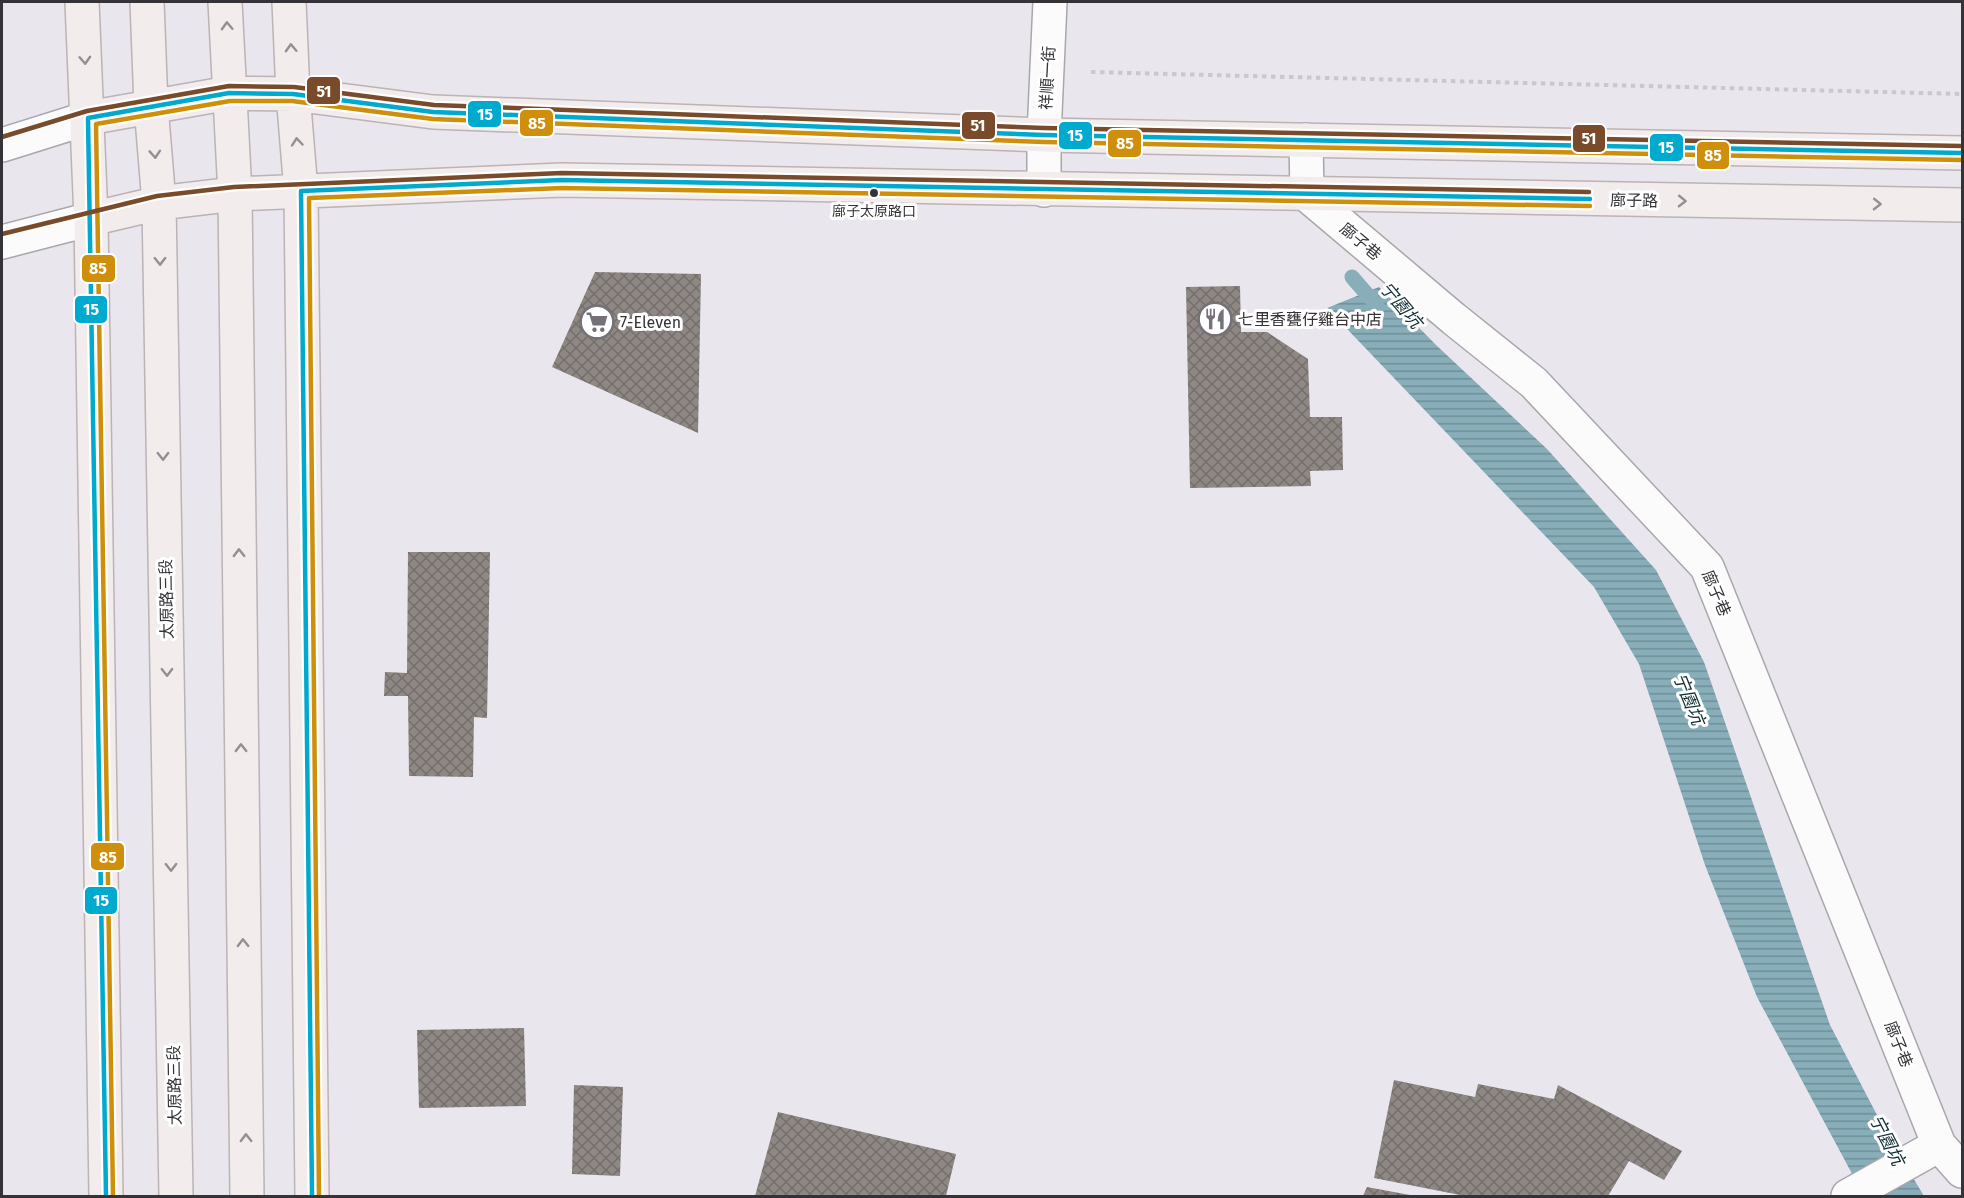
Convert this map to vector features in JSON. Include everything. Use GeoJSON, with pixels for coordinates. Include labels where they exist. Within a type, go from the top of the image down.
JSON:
{"type":"FeatureCollection","features":[{"type":"Feature","properties":{"kind":"main road"},"geometry":{"type":"LineString","coordinates":[[82,2],[91,219],[106,1197]]}},
{"type":"Feature","properties":{"kind":"main road","name":"太原路三段"},"geometry":{"type":"LineString","coordinates":[[147,2],[151,106],[159,203],[177,1197]]}},
{"type":"Feature","properties":{"kind":"main road"},"geometry":{"type":"LineString","coordinates":[[225,2],[235,194],[247,1197]]}},
{"type":"Feature","properties":{"kind":"main road"},"geometry":{"type":"LineString","coordinates":[[289,2],[292,94],[301,191],[312,1197]]}},
{"type":"Feature","properties":{"kind":"main road"},"geometry":{"type":"LineString","coordinates":[[88,118],[230,93],[292,94],[433,112],[1044,135],[1962,153]]}},
{"type":"Feature","properties":{"kind":"main road","name":"廍子路"},"geometry":{"type":"LineString","coordinates":[[91,219],[159,203],[235,194],[562,180],[1962,205]]}},
{"type":"Feature","properties":{"kind":"street","name":"祥順一街"},"geometry":{"type":"LineString","coordinates":[[1044,190],[1050,2]]}},
{"type":"Feature","properties":{"kind":"street"},"geometry":{"type":"LineString","coordinates":[[2,145],[88,118]]}},
{"type":"Feature","properties":{"kind":"street"},"geometry":{"type":"LineString","coordinates":[[1306,140],[1307,195]]}},
{"type":"Feature","properties":{"kind":"street","name":"廍子巷"},"geometry":{"type":"LineString","coordinates":[[1307,195],[1534,383],[1707,567],[1928,1151],[1962,1171]]}},
{"type":"Feature","properties":{"kind":"street","name":"廍子路"},"geometry":{"type":"LineString","coordinates":[[8,240],[91,219]]}},
{"type":"Feature","properties":{"kind":"street"},"geometry":{"type":"LineString","coordinates":[[1848,1197],[1928,1151]]}},
{"type":"Feature","properties":{"kind":"path"},"geometry":{"type":"LineString","coordinates":[[1047,71],[1962,94]]}},
{"type":"Feature","properties":{"kind":"water"},"geometry":{"type":"Polygon","coordinates":[[[1379,287],[1436,345],[1547,449],[1656,570],[1704,662],[1830,1025],[1889,1138],[1924,1196],[1864,1196],[1757,997],[1705,865],[1639,664],[1594,587],[1327,308],[1379,287]]]}},
{"type":"Feature","properties":{"kind":"building"},"geometry":{"type":"Polygon","coordinates":[[[595,272],[701,274],[698,433],[552,367],[595,272]]]}},
{"type":"Feature","properties":{"kind":"building"},"geometry":{"type":"Polygon","coordinates":[[[1240,286],[1241,332],[1267,332],[1308,359],[1310,417],[1342,417],[1343,470],[1310,471],[1311,486],[1190,488],[1186,287],[1240,286]]]}},
{"type":"Feature","properties":{"kind":"building"},"geometry":{"type":"Polygon","coordinates":[[[408,552],[490,552],[487,718],[474,717],[473,777],[409,776],[408,696],[384,696],[385,672],[407,673],[408,552]]]}},
{"type":"Feature","properties":{"kind":"building"},"geometry":{"type":"Polygon","coordinates":[[[524,1028],[526,1106],[419,1108],[417,1030],[524,1028]]]}},
{"type":"Feature","properties":{"kind":"building"},"geometry":{"type":"Polygon","coordinates":[[[1394,1080],[1475,1097],[1478,1084],[1554,1099],[1558,1085],[1682,1151],[1664,1180],[1629,1161],[1608,1196],[1465,1196],[1374,1178],[1394,1080]]]}},
{"type":"Feature","properties":{"kind":"building"},"geometry":{"type":"Polygon","coordinates":[[[574,1085],[623,1087],[620,1176],[572,1174],[574,1085]]]}},
{"type":"Feature","properties":{"kind":"building"},"geometry":{"type":"Polygon","coordinates":[[[778,1112],[956,1154],[946,1196],[755,1196],[778,1112]]]}},
{"type":"Feature","properties":{"kind":"building"},"geometry":{"type":"Polygon","coordinates":[[[1367,1187],[1410,1195],[1410,1196],[1363,1196],[1367,1187]]]}},
{"type":"Feature","properties":{"kind":"waterway","name":"宁園坑"},"geometry":{"type":"LineString","coordinates":[[1352,277],[1378,307]]}},
{"type":"Feature","properties":{"kind":"transit line","name":"51"},"geometry":{"type":"LineString","coordinates":[[2,137],[87,111],[229,86],[294,87],[434,105],[1044,128],[1962,146]]}},
{"type":"Feature","properties":{"kind":"transit line","name":"15"},"geometry":{"type":"LineString","coordinates":[[106,1196],[88,118],[229,93],[293,94],[433,112],[1044,135],[1962,153]]}},
{"type":"Feature","properties":{"kind":"transit line","name":"85"},"geometry":{"type":"LineString","coordinates":[[113,1196],[96,124],[230,101],[292,101],[433,119],[1044,142],[1962,160]]}},
{"type":"Feature","properties":{"kind":"transit line","name":"51"},"geometry":{"type":"LineString","coordinates":[[2,234],[157,196],[234,187],[562,173],[1589,192]]}},
{"type":"Feature","properties":{"kind":"transit line","name":"15"},"geometry":{"type":"LineString","coordinates":[[312,1196],[301,191],[562,180],[1590,199]]}},
{"type":"Feature","properties":{"kind":"transit line","name":"85"},"geometry":{"type":"LineString","coordinates":[[319,1196],[309,198],[562,188],[1590,206]]}},
{"type":"Feature","properties":{"kind":"place","name":"廍子太原路口"},"geometry":{"type":"Point","coordinates":[874,193]}},
{"type":"Feature","properties":{"kind":"place","name":"七里香甕仔雞台中店"},"geometry":{"type":"Point","coordinates":[1215,319]}},
{"type":"Feature","properties":{"kind":"place","name":"7-Eleven"},"geometry":{"type":"Point","coordinates":[597,322]}}]}
